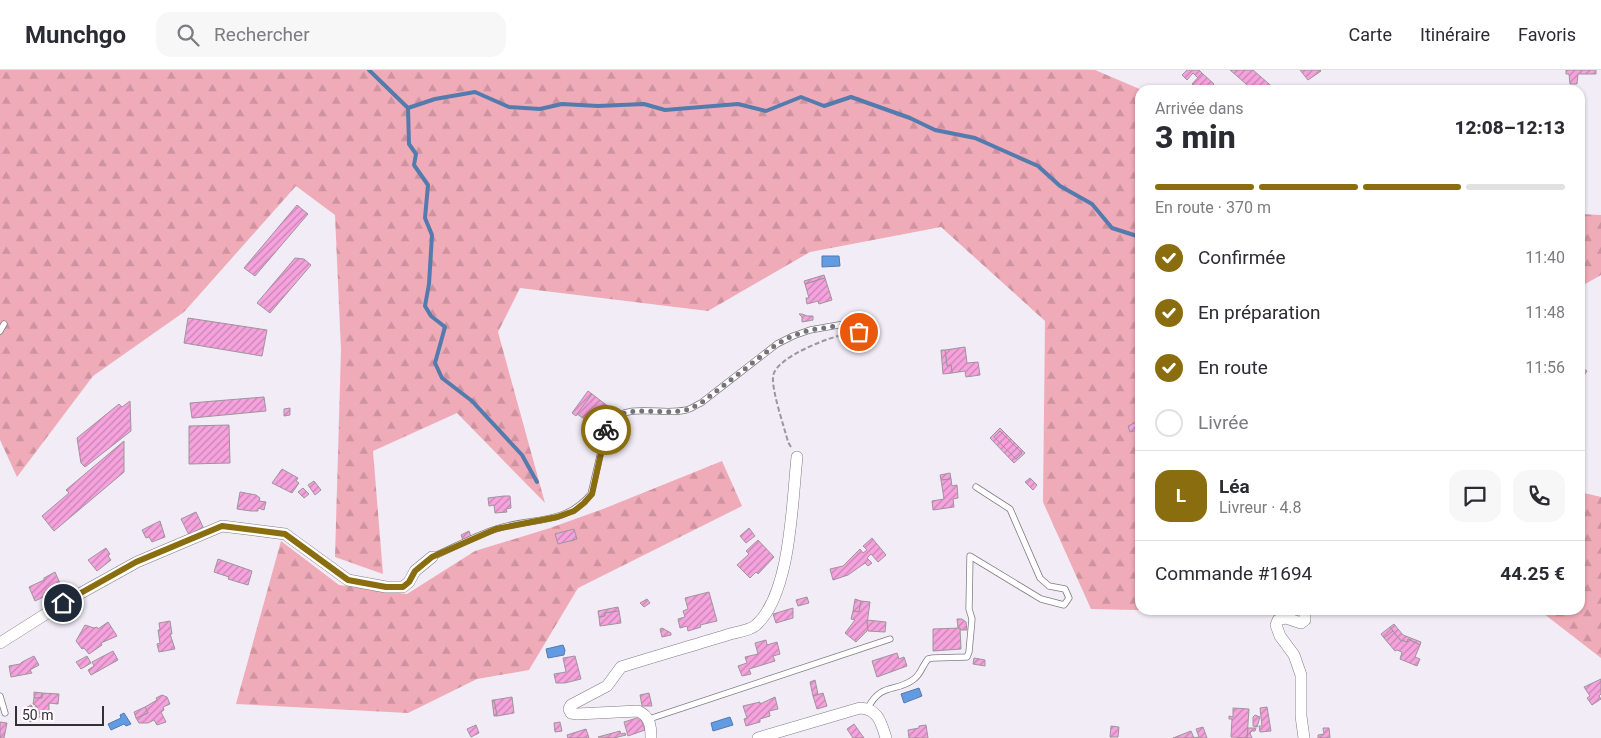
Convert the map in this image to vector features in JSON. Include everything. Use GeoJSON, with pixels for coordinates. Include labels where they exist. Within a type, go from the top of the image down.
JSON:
{"type":"FeatureCollection","features":[{"type":"Feature","properties":{"kind":"street"},"geometry":{"type":"LineString","coordinates":[[651,738],[649,719],[645,714],[638,711],[576,714],[571,713],[569,709],[571,705],[607,686],[621,667],[755,626],[772,604],[783,570],[797,457]]}},
{"type":"Feature","properties":{"kind":"street"},"geometry":{"type":"LineString","coordinates":[[0,643],[63,603],[136,562],[222,526],[285,534],[348,580],[386,587],[403,587],[409,582],[415,571],[432,557]]}},
{"type":"Feature","properties":{"kind":"street"},"geometry":{"type":"LineString","coordinates":[[1304,738],[1301,716],[1301,675],[1294,655],[1280,636],[1276,625],[1278,620],[1286,618],[1301,623],[1305,620],[1305,615]]}},
{"type":"Feature","properties":{"kind":"street"},"geometry":{"type":"LineString","coordinates":[[758,738],[860,708],[868,708],[876,714],[886,738]]}},
{"type":"Feature","properties":{"kind":"lane"},"geometry":{"type":"LineString","coordinates":[[0,331],[4,324]]}},
{"type":"Feature","properties":{"kind":"lane"},"geometry":{"type":"LineString","coordinates":[[432,557],[496,529],[557,517],[574,511],[592,494],[608,421],[616,415],[643,410],[688,410],[701,403],[777,344],[792,336],[810,330],[850,324],[857,326],[859,332]]}},
{"type":"Feature","properties":{"kind":"lane"},"geometry":{"type":"LineString","coordinates":[[868,708],[880,692],[910,682],[916,678],[928,659],[967,657],[972,619],[969,609],[970,556],[1041,599],[1064,605],[1068,598],[1065,589],[1049,586],[1040,578],[1010,509],[976,487]]}},
{"type":"Feature","properties":{"kind":"lane"},"geometry":{"type":"LineString","coordinates":[[649,719],[890,639]]}},
{"type":"Feature","properties":{"kind":"lane"},"geometry":{"type":"LineString","coordinates":[[0,696],[5,713]]}},
{"type":"Feature","properties":{"kind":"path"},"geometry":{"type":"LineString","coordinates":[[797,457],[788,442],[774,389],[773,376],[778,367],[805,349],[841,335],[859,332]]}},
{"type":"Feature","properties":{"kind":"green space"},"geometry":{"type":"Polygon","coordinates":[[[0,70],[1095,70],[1135,87],[1135,610],[1091,609],[1043,502],[1045,321],[941,227],[810,252],[708,311],[520,288],[498,332],[545,503],[457,413],[373,451],[383,574],[335,557],[341,350],[335,215],[296,186],[184,312],[93,376],[17,477],[0,440],[0,70]]]}},
{"type":"Feature","properties":{"kind":"green space"},"geometry":{"type":"Polygon","coordinates":[[[1585,214],[1601,215],[1601,275],[1585,284],[1585,214]]]}},
{"type":"Feature","properties":{"kind":"green space"},"geometry":{"type":"Polygon","coordinates":[[[722,461],[742,506],[578,588],[529,670],[477,679],[408,713],[236,704],[281,541],[339,585],[407,594],[475,551],[550,528],[603,509],[722,461]]]}},
{"type":"Feature","properties":{"kind":"green space"},"geometry":{"type":"Polygon","coordinates":[[[1585,493],[1601,497],[1601,658],[1545,615],[1585,615],[1585,493]]]}},
{"type":"Feature","properties":{"kind":"water"},"geometry":{"type":"Polygon","coordinates":[[[822,256],[839,256],[840,266],[822,267],[822,256]]]}},
{"type":"Feature","properties":{"kind":"water"},"geometry":{"type":"Polygon","coordinates":[[[563,645],[564,655],[548,658],[546,649],[563,645]]]}},
{"type":"Feature","properties":{"kind":"water"},"geometry":{"type":"Polygon","coordinates":[[[919,688],[922,696],[904,703],[901,694],[919,688]]]}},
{"type":"Feature","properties":{"kind":"water"},"geometry":{"type":"Polygon","coordinates":[[[124,713],[131,724],[126,726],[124,724],[111,730],[108,724],[121,718],[120,715],[124,713]]]}},
{"type":"Feature","properties":{"kind":"water"},"geometry":{"type":"Polygon","coordinates":[[[730,717],[733,725],[713,731],[711,723],[730,717]]]}},
{"type":"Feature","properties":{"kind":"building"},"geometry":{"type":"Polygon","coordinates":[[[1187,70],[1199,70],[1202,73],[1198,78],[1193,73],[1187,80],[1182,75],[1187,70]]]}},
{"type":"Feature","properties":{"kind":"building"},"geometry":{"type":"Polygon","coordinates":[[[1230,70],[1253,70],[1270,85],[1247,85],[1230,70]]]}},
{"type":"Feature","properties":{"kind":"building"},"geometry":{"type":"Polygon","coordinates":[[[1300,70],[1320,70],[1321,71],[1308,80],[1300,70]]]}},
{"type":"Feature","properties":{"kind":"building"},"geometry":{"type":"Polygon","coordinates":[[[1566,70],[1596,70],[1596,74],[1578,74],[1577,84],[1570,84],[1569,74],[1566,74],[1566,70]]]}},
{"type":"Feature","properties":{"kind":"building"},"geometry":{"type":"Polygon","coordinates":[[[1202,73],[1214,84],[1193,85],[1192,84],[1202,73]]]}},
{"type":"Feature","properties":{"kind":"building"},"geometry":{"type":"Polygon","coordinates":[[[297,205],[308,214],[255,276],[244,268],[297,205]]]}},
{"type":"Feature","properties":{"kind":"building"},"geometry":{"type":"Polygon","coordinates":[[[295,258],[304,259],[311,265],[270,313],[257,303],[295,258]]]}},
{"type":"Feature","properties":{"kind":"building"},"geometry":{"type":"Polygon","coordinates":[[[824,275],[825,278],[805,284],[804,281],[824,275]]]}},
{"type":"Feature","properties":{"kind":"building"},"geometry":{"type":"Polygon","coordinates":[[[825,278],[832,300],[819,304],[818,301],[807,304],[806,298],[809,298],[805,284],[825,278]]]}},
{"type":"Feature","properties":{"kind":"building"},"geometry":{"type":"Polygon","coordinates":[[[799,314],[813,316],[813,320],[802,322],[802,317],[799,314]]]}},
{"type":"Feature","properties":{"kind":"building"},"geometry":{"type":"Polygon","coordinates":[[[188,318],[267,330],[262,356],[184,343],[188,318]]]}},
{"type":"Feature","properties":{"kind":"building"},"geometry":{"type":"Polygon","coordinates":[[[965,347],[967,363],[978,362],[980,375],[966,377],[965,371],[952,373],[951,365],[947,366],[945,350],[965,347]]]}},
{"type":"Feature","properties":{"kind":"building"},"geometry":{"type":"Polygon","coordinates":[[[941,350],[945,350],[947,366],[951,365],[952,373],[943,374],[941,350]]]}},
{"type":"Feature","properties":{"kind":"building"},"geometry":{"type":"Polygon","coordinates":[[[588,391],[592,394],[576,416],[572,413],[588,391]]]}},
{"type":"Feature","properties":{"kind":"building"},"geometry":{"type":"Polygon","coordinates":[[[592,394],[605,404],[589,422],[577,414],[592,394]]]}},
{"type":"Feature","properties":{"kind":"building"},"geometry":{"type":"Polygon","coordinates":[[[264,397],[266,411],[192,418],[190,403],[264,397]]]}},
{"type":"Feature","properties":{"kind":"building"},"geometry":{"type":"Polygon","coordinates":[[[130,401],[131,431],[85,467],[81,463],[77,438],[119,404],[122,407],[130,401]]]}},
{"type":"Feature","properties":{"kind":"building"},"geometry":{"type":"Polygon","coordinates":[[[605,404],[608,406],[600,418],[596,415],[605,404]]]}},
{"type":"Feature","properties":{"kind":"building"},"geometry":{"type":"Polygon","coordinates":[[[290,408],[290,415],[284,416],[284,409],[290,408]]]}},
{"type":"Feature","properties":{"kind":"building"},"geometry":{"type":"Polygon","coordinates":[[[1135,422],[1135,431],[1130,432],[1128,426],[1135,422]]]}},
{"type":"Feature","properties":{"kind":"building"},"geometry":{"type":"Polygon","coordinates":[[[229,425],[230,463],[189,464],[189,426],[229,425]]]}},
{"type":"Feature","properties":{"kind":"building"},"geometry":{"type":"Polygon","coordinates":[[[1000,428],[1025,453],[1014,463],[990,438],[1000,428]],[[1000,431],[994,437],[1016,459],[1022,453],[1000,431]]]}},
{"type":"Feature","properties":{"kind":"building"},"geometry":{"type":"Polygon","coordinates":[[[1000,431],[1022,453],[1016,459],[994,437],[1000,431]]]}},
{"type":"Feature","properties":{"kind":"building"},"geometry":{"type":"Polygon","coordinates":[[[124,441],[124,472],[54,531],[42,516],[69,493],[66,490],[124,441]]]}},
{"type":"Feature","properties":{"kind":"building"},"geometry":{"type":"Polygon","coordinates":[[[282,469],[298,478],[296,481],[299,483],[292,493],[272,483],[282,469]]]}},
{"type":"Feature","properties":{"kind":"building"},"geometry":{"type":"Polygon","coordinates":[[[950,473],[951,479],[941,480],[940,475],[950,473]]]}},
{"type":"Feature","properties":{"kind":"building"},"geometry":{"type":"Polygon","coordinates":[[[1030,478],[1037,485],[1033,490],[1025,482],[1030,478]]]}},
{"type":"Feature","properties":{"kind":"building"},"geometry":{"type":"Polygon","coordinates":[[[951,479],[952,486],[957,485],[958,498],[953,499],[954,507],[933,510],[932,501],[944,499],[941,480],[951,479]]]}},
{"type":"Feature","properties":{"kind":"building"},"geometry":{"type":"Polygon","coordinates":[[[314,481],[321,490],[315,495],[308,485],[314,481]]]}},
{"type":"Feature","properties":{"kind":"building"},"geometry":{"type":"Polygon","coordinates":[[[303,488],[309,494],[304,498],[298,492],[303,488]]]}},
{"type":"Feature","properties":{"kind":"building"},"geometry":{"type":"Polygon","coordinates":[[[240,492],[256,495],[260,498],[259,501],[266,502],[264,510],[258,508],[258,511],[237,509],[240,492]]]}},
{"type":"Feature","properties":{"kind":"building"},"geometry":{"type":"Polygon","coordinates":[[[510,496],[511,508],[506,509],[507,512],[495,513],[494,505],[489,506],[488,498],[510,496]]]}},
{"type":"Feature","properties":{"kind":"building"},"geometry":{"type":"Polygon","coordinates":[[[196,512],[203,527],[189,535],[181,519],[196,512]]]}},
{"type":"Feature","properties":{"kind":"building"},"geometry":{"type":"Polygon","coordinates":[[[160,521],[165,537],[152,542],[149,537],[146,538],[142,530],[160,521]]]}},
{"type":"Feature","properties":{"kind":"building"},"geometry":{"type":"Polygon","coordinates":[[[749,528],[755,536],[746,543],[740,536],[749,528]]]}},
{"type":"Feature","properties":{"kind":"building"},"geometry":{"type":"Polygon","coordinates":[[[574,529],[577,539],[558,544],[555,534],[574,529]]]}},
{"type":"Feature","properties":{"kind":"building"},"geometry":{"type":"Polygon","coordinates":[[[469,531],[471,537],[463,540],[461,535],[469,531]]]}},
{"type":"Feature","properties":{"kind":"building"},"geometry":{"type":"Polygon","coordinates":[[[872,538],[886,555],[878,562],[871,554],[867,558],[872,563],[868,566],[865,563],[848,575],[833,580],[830,569],[843,566],[860,549],[863,553],[867,550],[863,546],[872,538]]]}},
{"type":"Feature","properties":{"kind":"building"},"geometry":{"type":"Polygon","coordinates":[[[758,540],[774,557],[758,574],[756,572],[750,578],[737,565],[749,554],[746,551],[758,540]]]}},
{"type":"Feature","properties":{"kind":"building"},"geometry":{"type":"Polygon","coordinates":[[[106,548],[111,560],[97,571],[88,560],[106,548]]]}},
{"type":"Feature","properties":{"kind":"building"},"geometry":{"type":"Polygon","coordinates":[[[218,559],[252,571],[248,585],[228,579],[229,577],[214,572],[218,559]]]}},
{"type":"Feature","properties":{"kind":"building"},"geometry":{"type":"Polygon","coordinates":[[[55,572],[62,588],[35,601],[29,587],[55,572]]]}},
{"type":"Feature","properties":{"kind":"building"},"geometry":{"type":"Polygon","coordinates":[[[709,592],[717,621],[700,625],[701,627],[688,631],[687,626],[680,628],[678,619],[685,617],[683,611],[688,609],[685,598],[709,592]]]}},
{"type":"Feature","properties":{"kind":"building"},"geometry":{"type":"Polygon","coordinates":[[[807,597],[809,603],[798,606],[796,600],[807,597]]]}},
{"type":"Feature","properties":{"kind":"building"},"geometry":{"type":"Polygon","coordinates":[[[647,599],[650,603],[644,607],[640,603],[647,599]]]}},
{"type":"Feature","properties":{"kind":"building"},"geometry":{"type":"Polygon","coordinates":[[[855,599],[861,601],[859,612],[853,611],[855,599]]]}},
{"type":"Feature","properties":{"kind":"building"},"geometry":{"type":"Polygon","coordinates":[[[861,601],[870,602],[867,624],[869,629],[856,642],[845,633],[855,620],[851,619],[853,611],[859,612],[861,601]]]}},
{"type":"Feature","properties":{"kind":"building"},"geometry":{"type":"Polygon","coordinates":[[[618,607],[619,611],[605,613],[605,616],[599,617],[598,611],[618,607]]]}},
{"type":"Feature","properties":{"kind":"building"},"geometry":{"type":"Polygon","coordinates":[[[793,608],[793,618],[776,623],[773,614],[793,608]]]}},
{"type":"Feature","properties":{"kind":"building"},"geometry":{"type":"Polygon","coordinates":[[[619,611],[621,623],[600,626],[599,617],[605,616],[605,613],[619,611]]]}},
{"type":"Feature","properties":{"kind":"building"},"geometry":{"type":"Polygon","coordinates":[[[957,619],[962,619],[966,622],[967,630],[960,630],[958,628],[957,619]]]}},
{"type":"Feature","properties":{"kind":"building"},"geometry":{"type":"Polygon","coordinates":[[[867,620],[886,622],[885,632],[868,631],[867,620]]]}},
{"type":"Feature","properties":{"kind":"building"},"geometry":{"type":"Polygon","coordinates":[[[170,621],[172,634],[170,634],[175,649],[159,652],[157,644],[160,643],[159,623],[170,621]]]}},
{"type":"Feature","properties":{"kind":"building"},"geometry":{"type":"Polygon","coordinates":[[[108,622],[117,636],[101,643],[102,645],[89,654],[84,648],[82,649],[76,641],[85,625],[97,627],[98,629],[108,622]]]}},
{"type":"Feature","properties":{"kind":"building"},"geometry":{"type":"Polygon","coordinates":[[[1394,624],[1403,635],[1421,642],[1420,645],[1408,639],[1407,642],[1400,640],[1390,627],[1394,624]]]}},
{"type":"Feature","properties":{"kind":"building"},"geometry":{"type":"Polygon","coordinates":[[[1390,627],[1393,631],[1384,638],[1381,634],[1390,627]]]}},
{"type":"Feature","properties":{"kind":"building"},"geometry":{"type":"Polygon","coordinates":[[[662,628],[671,633],[671,635],[662,637],[660,629],[662,628]]]}},
{"type":"Feature","properties":{"kind":"building"},"geometry":{"type":"Polygon","coordinates":[[[960,628],[961,649],[933,651],[933,629],[960,628]]]}},
{"type":"Feature","properties":{"kind":"building"},"geometry":{"type":"Polygon","coordinates":[[[1393,631],[1400,640],[1407,642],[1408,639],[1420,645],[1415,657],[1420,659],[1417,666],[1400,659],[1402,652],[1395,651],[1384,638],[1393,631]]]}},
{"type":"Feature","properties":{"kind":"building"},"geometry":{"type":"Polygon","coordinates":[[[766,640],[767,645],[777,642],[780,654],[773,656],[775,661],[749,669],[751,674],[742,676],[738,666],[747,663],[745,657],[758,654],[755,643],[766,640]]]}},
{"type":"Feature","properties":{"kind":"building"},"geometry":{"type":"Polygon","coordinates":[[[113,651],[118,660],[91,675],[88,670],[94,666],[92,662],[113,651]]]}},
{"type":"Feature","properties":{"kind":"building"},"geometry":{"type":"Polygon","coordinates":[[[897,653],[899,659],[904,657],[907,666],[877,677],[872,661],[897,653]]]}},
{"type":"Feature","properties":{"kind":"building"},"geometry":{"type":"Polygon","coordinates":[[[34,656],[39,665],[30,670],[32,673],[11,677],[9,666],[20,664],[34,656]]]}},
{"type":"Feature","properties":{"kind":"building"},"geometry":{"type":"Polygon","coordinates":[[[87,656],[91,663],[81,669],[76,662],[87,656]]]}},
{"type":"Feature","properties":{"kind":"building"},"geometry":{"type":"Polygon","coordinates":[[[575,656],[581,679],[556,683],[554,674],[566,672],[563,658],[575,656]]]}},
{"type":"Feature","properties":{"kind":"building"},"geometry":{"type":"Polygon","coordinates":[[[974,658],[985,660],[985,666],[973,664],[974,658]]]}},
{"type":"Feature","properties":{"kind":"building"},"geometry":{"type":"Polygon","coordinates":[[[1601,679],[1601,694],[1599,696],[1601,699],[1592,705],[1587,698],[1590,696],[1584,687],[1601,679]]]}},
{"type":"Feature","properties":{"kind":"building"},"geometry":{"type":"Polygon","coordinates":[[[815,680],[818,694],[813,696],[810,682],[815,680]]]}},
{"type":"Feature","properties":{"kind":"building"},"geometry":{"type":"Polygon","coordinates":[[[34,692],[42,693],[42,698],[34,698],[34,692]]]}},
{"type":"Feature","properties":{"kind":"building"},"geometry":{"type":"Polygon","coordinates":[[[42,693],[59,694],[58,704],[49,703],[49,712],[30,722],[24,709],[31,705],[33,708],[37,706],[33,704],[34,698],[42,698],[42,693]]]}},
{"type":"Feature","properties":{"kind":"building"},"geometry":{"type":"Polygon","coordinates":[[[649,693],[652,706],[642,706],[640,695],[649,693]]]}},
{"type":"Feature","properties":{"kind":"building"},"geometry":{"type":"Polygon","coordinates":[[[823,693],[827,706],[817,709],[813,696],[823,693]]]}},
{"type":"Feature","properties":{"kind":"building"},"geometry":{"type":"Polygon","coordinates":[[[162,695],[167,697],[170,704],[163,707],[164,710],[161,712],[166,722],[157,725],[154,720],[148,723],[139,723],[136,718],[148,713],[145,707],[162,695]]]}},
{"type":"Feature","properties":{"kind":"building"},"geometry":{"type":"Polygon","coordinates":[[[512,697],[514,713],[497,716],[494,700],[512,697]]]}},
{"type":"Feature","properties":{"kind":"building"},"geometry":{"type":"Polygon","coordinates":[[[775,697],[778,709],[769,711],[770,716],[760,719],[760,722],[746,726],[744,719],[747,718],[743,706],[760,702],[760,704],[775,697]]]}},
{"type":"Feature","properties":{"kind":"building"},"geometry":{"type":"Polygon","coordinates":[[[492,700],[494,700],[497,716],[494,716],[492,700]]]}},
{"type":"Feature","properties":{"kind":"building"},"geometry":{"type":"Polygon","coordinates":[[[145,707],[148,713],[136,718],[134,712],[145,707]]]}},
{"type":"Feature","properties":{"kind":"building"},"geometry":{"type":"Polygon","coordinates":[[[1267,707],[1271,731],[1260,732],[1259,726],[1262,726],[1260,708],[1267,707]]]}},
{"type":"Feature","properties":{"kind":"building"},"geometry":{"type":"Polygon","coordinates":[[[1233,708],[1249,709],[1247,738],[1231,737],[1232,719],[1229,719],[1229,716],[1233,717],[1233,708]]]}},
{"type":"Feature","properties":{"kind":"building"},"geometry":{"type":"Polygon","coordinates":[[[1255,715],[1260,717],[1257,727],[1253,726],[1253,717],[1255,715]]]}},
{"type":"Feature","properties":{"kind":"building"},"geometry":{"type":"Polygon","coordinates":[[[640,717],[645,730],[628,736],[624,722],[640,717]]]}},
{"type":"Feature","properties":{"kind":"building"},"geometry":{"type":"Polygon","coordinates":[[[0,722],[7,723],[4,738],[0,738],[0,722]]]}},
{"type":"Feature","properties":{"kind":"building"},"geometry":{"type":"Polygon","coordinates":[[[560,722],[562,731],[555,732],[554,723],[560,722]]]}},
{"type":"Feature","properties":{"kind":"building"},"geometry":{"type":"Polygon","coordinates":[[[854,724],[864,738],[853,738],[847,729],[854,724]]]}},
{"type":"Feature","properties":{"kind":"building"},"geometry":{"type":"Polygon","coordinates":[[[476,725],[479,733],[471,737],[467,729],[476,725]]]}},
{"type":"Feature","properties":{"kind":"building"},"geometry":{"type":"Polygon","coordinates":[[[926,725],[928,738],[909,738],[908,730],[926,725]]]}},
{"type":"Feature","properties":{"kind":"building"},"geometry":{"type":"Polygon","coordinates":[[[1111,726],[1119,727],[1118,737],[1110,737],[1111,726]]]}},
{"type":"Feature","properties":{"kind":"building"},"geometry":{"type":"Polygon","coordinates":[[[1203,727],[1207,738],[1194,738],[1199,737],[1196,729],[1203,727]]]}},
{"type":"Feature","properties":{"kind":"building"},"geometry":{"type":"Polygon","coordinates":[[[1248,728],[1256,728],[1255,731],[1250,733],[1252,738],[1247,738],[1248,728]]]}},
{"type":"Feature","properties":{"kind":"building"},"geometry":{"type":"Polygon","coordinates":[[[1323,728],[1329,728],[1330,738],[1318,738],[1318,735],[1324,734],[1323,728]]]}},
{"type":"Feature","properties":{"kind":"building"},"geometry":{"type":"Polygon","coordinates":[[[586,729],[589,738],[568,738],[567,735],[586,729]]]}},
{"type":"Feature","properties":{"kind":"building"},"geometry":{"type":"Polygon","coordinates":[[[620,731],[621,734],[625,733],[626,735],[614,738],[598,737],[620,731]]]}},
{"type":"Feature","properties":{"kind":"building"},"geometry":{"type":"Polygon","coordinates":[[[1191,731],[1194,738],[1173,738],[1191,731]]]}},
{"type":"Feature","properties":{"kind":"waterway"},"geometry":{"type":"LineString","coordinates":[[369,70],[408,108],[435,99],[475,92],[509,107],[540,109],[562,104],[598,106],[644,104],[665,110],[738,104],[766,111],[801,97],[824,106],[851,97],[910,118],[935,130],[975,138],[1038,166],[1060,186],[1092,204],[1112,228],[1135,235]]}},
{"type":"Feature","properties":{"kind":"waterway"},"geometry":{"type":"LineString","coordinates":[[408,108],[409,144],[416,154],[414,165],[428,185],[425,218],[432,235],[429,284],[425,306],[431,316],[445,327],[435,363],[442,378],[472,401],[522,455],[537,482]]}},
{"type":"Feature","properties":{"kind":"way so far"},"geometry":{"type":"LineString","coordinates":[[606,430],[608,421],[616,415],[626,412],[688,410],[701,403],[777,344],[792,336],[810,330],[850,324],[857,326],[859,332]]}},
{"type":"Feature","properties":{"kind":"route"},"geometry":{"type":"LineString","coordinates":[[63,603],[136,562],[222,526],[285,534],[348,580],[386,587],[403,587],[409,582],[415,571],[432,557],[496,529],[557,517],[574,511],[592,494],[606,430]]}}]}
